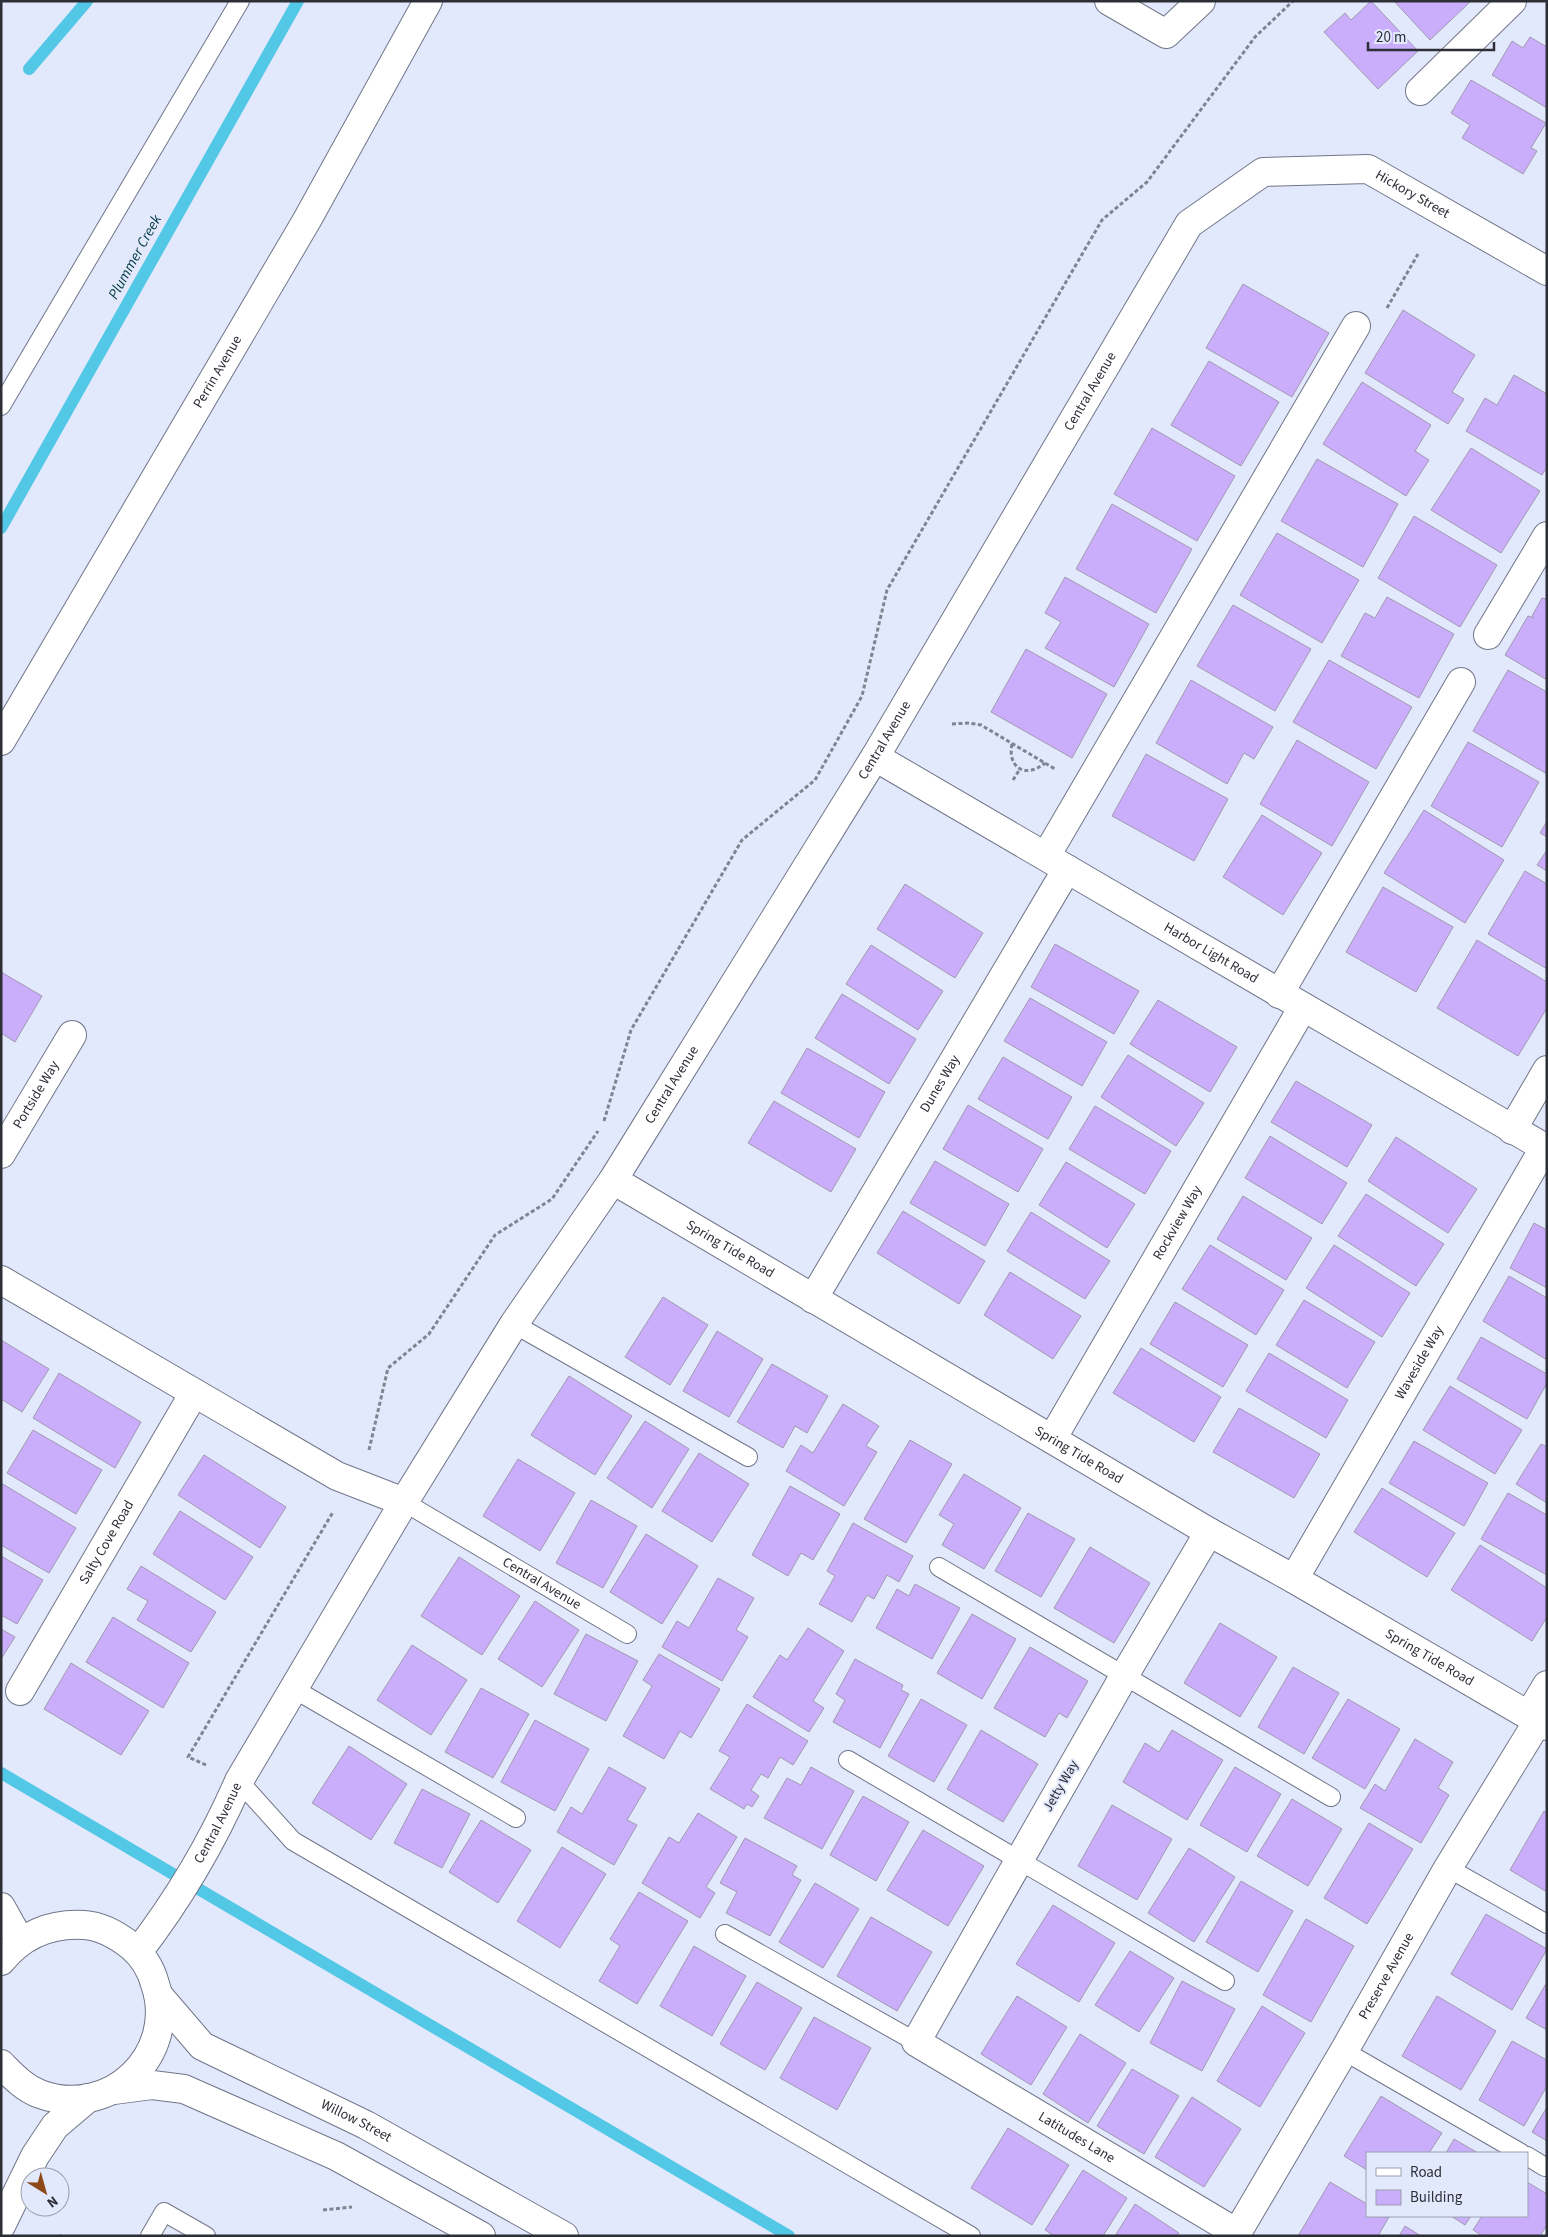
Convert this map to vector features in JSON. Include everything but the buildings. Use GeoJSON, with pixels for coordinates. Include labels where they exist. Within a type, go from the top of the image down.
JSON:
{"type":"FeatureCollection","features":[{"type":"Feature","properties":{"kind":"street","name":"Perrin Avenue"},"geometry":{"type":"LineString","coordinates":[[1,741],[306,220],[428,1]]}},
{"type":"Feature","properties":{"kind":"street"},"geometry":{"type":"LineString","coordinates":[[1109,1],[1166,34],[1201,1]]}},
{"type":"Feature","properties":{"kind":"street"},"geometry":{"type":"LineString","coordinates":[[1420,91],[1512,1]]}},
{"type":"Feature","properties":{"kind":"street","name":"Hickory Street"},"geometry":{"type":"LineString","coordinates":[[1263,172],[1368,170],[1547,270]]}},
{"type":"Feature","properties":{"kind":"street","name":"Central Avenue"},"geometry":{"type":"LineString","coordinates":[[138,1952],[157,1927],[221,1822],[239,1781],[404,1502],[514,1324],[613,1180],[875,757],[1189,224],[1263,172]]}},
{"type":"Feature","properties":{"kind":"street","name":"Dunes Way"},"geometry":{"type":"LineString","coordinates":[[813,1299],[1356,326]]}},
{"type":"Feature","properties":{"kind":"street"},"geometry":{"type":"LineString","coordinates":[[1488,635],[1547,536]]}},
{"type":"Feature","properties":{"kind":"street"},"geometry":{"type":"LineString","coordinates":[[1279,994],[1460,682]]}},
{"type":"Feature","properties":{"kind":"street","name":"Harbor Light Road"},"geometry":{"type":"LineString","coordinates":[[875,757],[1545,1149]]}},
{"type":"Feature","properties":{"kind":"street","name":"Rockview Way"},"geometry":{"type":"LineString","coordinates":[[1052,1439],[1303,1007]]}},
{"type":"Feature","properties":{"kind":"street","name":"Portside Way"},"geometry":{"type":"LineString","coordinates":[[1,1154],[72,1035]]}},
{"type":"Feature","properties":{"kind":"street"},"geometry":{"type":"LineString","coordinates":[[1512,1130],[1547,1070]]}},
{"type":"Feature","properties":{"kind":"street","name":"Waveside Way"},"geometry":{"type":"LineString","coordinates":[[1294,1579],[1545,1149]]}},
{"type":"Feature","properties":{"kind":"street","name":"Spring Tide Road"},"geometry":{"type":"LineString","coordinates":[[613,1180],[1209,1532],[1294,1579],[1538,1721]]}},
{"type":"Feature","properties":{"kind":"street"},"geometry":{"type":"LineString","coordinates":[[1,1280],[337,1476],[404,1502]]}},
{"type":"Feature","properties":{"kind":"street","name":"Salty Cove Road"},"geometry":{"type":"LineString","coordinates":[[20,1691],[194,1393]]}},
{"type":"Feature","properties":{"kind":"street","name":"Jetty Way"},"geometry":{"type":"LineString","coordinates":[[916,2042],[1124,1676],[1209,1532]]}},
{"type":"Feature","properties":{"kind":"street","name":"Preserve Avenue"},"geometry":{"type":"LineString","coordinates":[[1240,2234],[1448,1868],[1538,1721],[1547,1685]]}},
{"type":"Feature","properties":{"kind":"street"},"geometry":{"type":"LineString","coordinates":[[1,1907],[20,1941]]}},
{"type":"Feature","properties":{"kind":"street"},"geometry":{"type":"LineString","coordinates":[[1,1961],[20,1941],[42,1929],[68,1924],[94,1926],[118,1936],[138,1952],[152,1973],[160,1997],[160,2023],[152,2051],[134,2075],[101,2094],[55,2126],[35,2156],[1,2226]]}},
{"type":"Feature","properties":{"kind":"street","name":"Willow Street"},"geometry":{"type":"LineString","coordinates":[[160,1997],[202,2046],[366,2124],[564,2236]]}},
{"type":"Feature","properties":{"kind":"street","name":"Latitudes Lane"},"geometry":{"type":"LineString","coordinates":[[916,2042],[1240,2234]]}},
{"type":"Feature","properties":{"kind":"street"},"geometry":{"type":"LineString","coordinates":[[1,2064],[18,2081],[39,2093],[63,2099],[152,2086],[184,2089],[336,2156],[481,2236]]}},
{"type":"Feature","properties":{"kind":"lane"},"geometry":{"type":"LineString","coordinates":[[1,406],[240,1]]}},
{"type":"Feature","properties":{"kind":"lane"},"geometry":{"type":"LineString","coordinates":[[514,1324],[748,1457]]}},
{"type":"Feature","properties":{"kind":"lane","name":"Central Avenue"},"geometry":{"type":"LineString","coordinates":[[404,1502],[627,1634]]}},
{"type":"Feature","properties":{"kind":"lane"},"geometry":{"type":"LineString","coordinates":[[939,1567],[1331,1797]]}},
{"type":"Feature","properties":{"kind":"lane"},"geometry":{"type":"LineString","coordinates":[[294,1689],[516,1818]]}},
{"type":"Feature","properties":{"kind":"lane"},"geometry":{"type":"LineString","coordinates":[[848,1760],[1225,1981]]}},
{"type":"Feature","properties":{"kind":"lane"},"geometry":{"type":"LineString","coordinates":[[239,1781],[293,1841],[971,2236]]}},
{"type":"Feature","properties":{"kind":"lane"},"geometry":{"type":"LineString","coordinates":[[1448,1868],[1547,1924]]}},
{"type":"Feature","properties":{"kind":"lane"},"geometry":{"type":"LineString","coordinates":[[725,1934],[916,2042]]}},
{"type":"Feature","properties":{"kind":"lane"},"geometry":{"type":"LineString","coordinates":[[1344,2051],[1519,2152]]}},
{"type":"Feature","properties":{"kind":"lane"},"geometry":{"type":"LineString","coordinates":[[1528,2157],[1545,2167]]}},
{"type":"Feature","properties":{"kind":"lane"},"geometry":{"type":"LineString","coordinates":[[150,2236],[164,2212],[206,2236]]}},
{"type":"Feature","properties":{"kind":"path"},"geometry":{"type":"LineString","coordinates":[[367,1455],[388,1368],[429,1334],[495,1235],[552,1199],[605,1120],[631,1030],[742,840],[815,780],[862,696],[887,590],[1102,220],[1147,182],[1255,37],[1293,1]]}},
{"type":"Feature","properties":{"kind":"path"},"geometry":{"type":"LineString","coordinates":[[1356,326],[1372,334],[1418,254]]}},
{"type":"Feature","properties":{"kind":"path"},"geometry":{"type":"LineString","coordinates":[[952,724],[968,723],[981,725],[1059,772]]}},
{"type":"Feature","properties":{"kind":"path"},"geometry":{"type":"LineString","coordinates":[[1012,744],[1010,752],[1013,762],[1020,769],[1027,771],[1037,770],[1045,763]]}},
{"type":"Feature","properties":{"kind":"path"},"geometry":{"type":"LineString","coordinates":[[1013,780],[1020,769]]}},
{"type":"Feature","properties":{"kind":"path"},"geometry":{"type":"LineString","coordinates":[[209,1767],[188,1757],[334,1512]]}},
{"type":"Feature","properties":{"kind":"waterway"},"geometry":{"type":"LineString","coordinates":[[29,69],[87,1]]}},
{"type":"Feature","properties":{"kind":"waterway","name":"Plummer Creek"},"geometry":{"type":"LineString","coordinates":[[1,528],[298,1]]}},
{"type":"Feature","properties":{"kind":"waterway"},"geometry":{"type":"LineString","coordinates":[[1,1773],[789,2236]]}}]}
